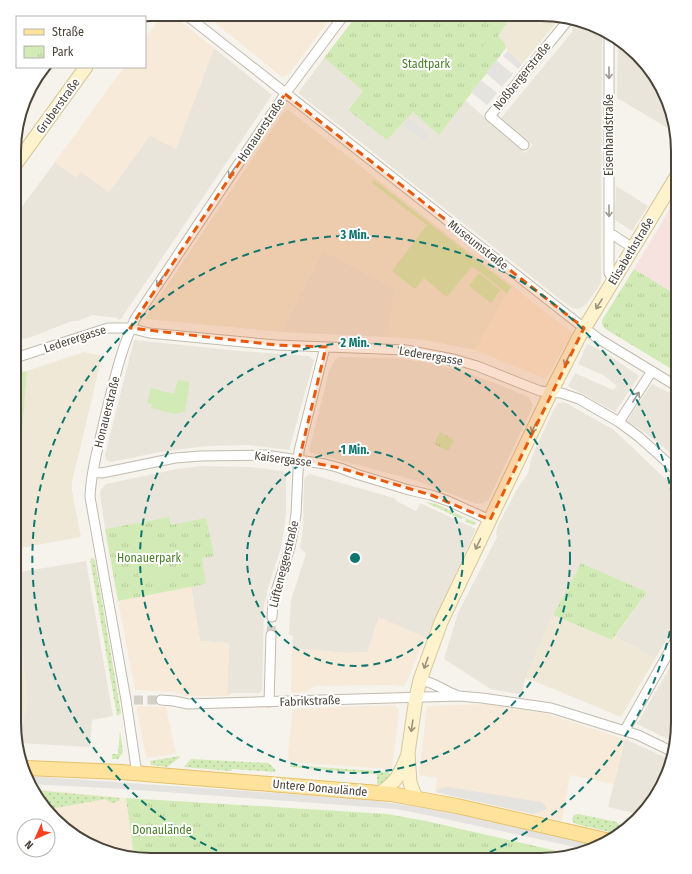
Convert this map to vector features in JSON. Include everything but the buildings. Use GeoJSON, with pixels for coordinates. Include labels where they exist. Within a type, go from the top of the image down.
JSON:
{"type":"FeatureCollection","features":[{"type":"Feature","properties":{"kind":"main road","name":"Gruberstraße"},"geometry":{"type":"LineString","coordinates":[[21,157],[85,68]]}},
{"type":"Feature","properties":{"kind":"main road","name":"Elisabethstraße"},"geometry":{"type":"LineString","coordinates":[[584,328],[671,186]]}},
{"type":"Feature","properties":{"kind":"main road"},"geometry":{"type":"LineString","coordinates":[[380,793],[390,786],[400,775],[408,753],[420,680],[441,622],[551,392],[584,328]]}},
{"type":"Feature","properties":{"kind":"main road"},"geometry":{"type":"LineString","coordinates":[[408,753],[410,783],[416,798]]}},
{"type":"Feature","properties":{"kind":"main road","name":"Untere Donaulände"},"geometry":{"type":"LineString","coordinates":[[29,768],[137,774],[380,793],[416,798],[600,839]]}},
{"type":"Feature","properties":{"kind":"street","name":"Museumstraße"},"geometry":{"type":"LineString","coordinates":[[194,21],[584,328],[599,339],[671,383]]}},
{"type":"Feature","properties":{"kind":"street","name":"Honauerstraße"},"geometry":{"type":"LineString","coordinates":[[137,774],[130,700],[90,498],[93,472],[118,365],[125,340],[139,312],[285,94],[340,21]]}},
{"type":"Feature","properties":{"kind":"street","name":"Noßbergerstraße"},"geometry":{"type":"LineString","coordinates":[[524,145],[490,116],[565,23]]}},
{"type":"Feature","properties":{"kind":"street","name":"Eisenhandstraße"},"geometry":{"type":"LineString","coordinates":[[609,41],[609,273],[614,280]]}},
{"type":"Feature","properties":{"kind":"street"},"geometry":{"type":"LineString","coordinates":[[609,235],[612,235],[633,248]]}},
{"type":"Feature","properties":{"kind":"street","name":"Lederergasse"},"geometry":{"type":"LineString","coordinates":[[21,356],[94,331],[108,328],[130,328],[149,333],[269,344],[406,350],[453,359],[483,368],[540,391],[561,393],[579,399],[619,422],[639,437],[671,466]]}},
{"type":"Feature","properties":{"kind":"street","name":"Lüfteneggerstraße"},"geometry":{"type":"LineString","coordinates":[[272,616],[273,601],[290,547],[294,527],[299,451],[325,347]]}},
{"type":"Feature","properties":{"kind":"street"},"geometry":{"type":"LineString","coordinates":[[619,422],[652,371]]}},
{"type":"Feature","properties":{"kind":"street","name":"Kaisergasse"},"geometry":{"type":"LineString","coordinates":[[93,472],[102,473],[175,458],[265,455],[333,466],[409,490],[431,495],[490,520]]}},
{"type":"Feature","properties":{"kind":"street"},"geometry":{"type":"LineString","coordinates":[[269,702],[271,634]]}},
{"type":"Feature","properties":{"kind":"street"},"geometry":{"type":"LineString","coordinates":[[625,730],[671,648]]}},
{"type":"Feature","properties":{"kind":"street","name":"Fabrikstraße"},"geometry":{"type":"LineString","coordinates":[[420,680],[429,681],[445,691],[459,696]]}},
{"type":"Feature","properties":{"kind":"street","name":"Fabrikstraße"},"geometry":{"type":"LineString","coordinates":[[161,700],[188,704],[459,696],[482,698],[550,708],[625,730],[669,748]]}},
{"type":"Feature","properties":{"kind":"highlighted area"},"geometry":{"type":"Polygon","coordinates":[[[285,94],[584,328],[490,520],[431,495],[340,468],[299,460],[326,347],[276,345],[130,328],[285,94]]]}},
{"type":"Feature","properties":{"kind":"shaded area"},"geometry":{"type":"Polygon","coordinates":[[[158,21],[180,21],[214,48],[176,149],[150,136],[109,192],[81,172],[76,177],[55,162],[123,68],[146,68],[146,38],[158,21]]]}},
{"type":"Feature","properties":{"kind":"shaded area"},"geometry":{"type":"Polygon","coordinates":[[[217,21],[328,21],[288,75],[282,77],[215,23],[217,21]]]}},
{"type":"Feature","properties":{"kind":"shaded area"},"geometry":{"type":"Polygon","coordinates":[[[508,21],[557,22],[522,64],[508,51],[504,42],[498,36],[508,21]]]}},
{"type":"Feature","properties":{"kind":"shaded area"},"geometry":{"type":"Polygon","coordinates":[[[575,25],[602,36],[601,283],[588,302],[578,309],[572,308],[561,300],[298,93],[324,58],[363,91],[348,109],[387,140],[413,112],[439,134],[465,100],[525,153],[533,145],[501,118],[572,32],[573,26],[575,25]]]}},
{"type":"Feature","properties":{"kind":"shaded area"},"geometry":{"type":"Polygon","coordinates":[[[618,46],[633,59],[654,86],[667,117],[669,129],[617,98],[618,46]]]}},
{"type":"Feature","properties":{"kind":"shaded area"},"geometry":{"type":"Polygon","coordinates":[[[214,48],[272,95],[123,318],[118,320],[118,318],[92,315],[21,340],[21,208],[55,162],[76,177],[80,171],[109,192],[150,135],[176,148],[214,48]]]}},
{"type":"Feature","properties":{"kind":"shaded area"},"geometry":{"type":"Polygon","coordinates":[[[508,51],[522,64],[518,69],[503,56],[508,51]]]}},
{"type":"Feature","properties":{"kind":"shaded area"},"geometry":{"type":"Polygon","coordinates":[[[496,60],[513,74],[502,87],[486,73],[496,60]]]}},
{"type":"Feature","properties":{"kind":"shaded area"},"geometry":{"type":"Polygon","coordinates":[[[481,80],[497,93],[487,105],[471,92],[481,80]]]}},
{"type":"Feature","properties":{"kind":"shaded area"},"geometry":{"type":"Polygon","coordinates":[[[287,110],[513,286],[497,310],[475,350],[425,340],[388,337],[395,288],[323,251],[281,332],[146,319],[283,113],[287,110]]]}},
{"type":"Feature","properties":{"kind":"shaded area"},"geometry":{"type":"Polygon","coordinates":[[[409,118],[429,134],[424,141],[403,125],[409,118]]]}},
{"type":"Feature","properties":{"kind":"shaded area"},"geometry":{"type":"Polygon","coordinates":[[[616,186],[648,206],[632,231],[615,220],[616,186]]]}},
{"type":"Feature","properties":{"kind":"shaded area"},"geometry":{"type":"Polygon","coordinates":[[[671,207],[671,292],[634,269],[671,207]]]}},
{"type":"Feature","properties":{"kind":"shaded area"},"geometry":{"type":"Polygon","coordinates":[[[323,251],[395,288],[388,337],[281,332],[323,251]]]}},
{"type":"Feature","properties":{"kind":"shaded area"},"geometry":{"type":"Polygon","coordinates":[[[513,286],[572,333],[546,379],[475,350],[497,310],[513,286]]]}},
{"type":"Feature","properties":{"kind":"shaded area"},"geometry":{"type":"Polygon","coordinates":[[[134,340],[239,351],[309,356],[314,360],[289,450],[249,445],[207,446],[160,452],[111,462],[106,460],[105,455],[134,340]]]}},
{"type":"Feature","properties":{"kind":"shaded area"},"geometry":{"type":"Polygon","coordinates":[[[587,344],[603,351],[639,376],[615,412],[568,386],[575,373],[613,390],[617,386],[603,375],[578,364],[587,344]]]}},
{"type":"Feature","properties":{"kind":"shaded area"},"geometry":{"type":"Polygon","coordinates":[[[84,352],[102,356],[72,482],[72,491],[81,537],[21,548],[21,447],[27,371],[84,352]]]}},
{"type":"Feature","properties":{"kind":"shaded area"},"geometry":{"type":"Polygon","coordinates":[[[340,357],[397,358],[435,364],[477,376],[529,397],[533,406],[488,501],[477,504],[417,481],[311,453],[309,450],[330,368],[335,360],[340,357]]]}},
{"type":"Feature","properties":{"kind":"shaded area"},"geometry":{"type":"Polygon","coordinates":[[[652,384],[671,394],[671,453],[647,434],[627,421],[652,384]]]}},
{"type":"Feature","properties":{"kind":"shaded area"},"geometry":{"type":"Polygon","coordinates":[[[562,402],[566,403],[614,430],[671,484],[671,632],[655,659],[615,637],[647,592],[581,563],[553,615],[525,679],[522,695],[491,689],[444,659],[458,613],[497,537],[496,534],[498,525],[516,491],[528,473],[532,456],[557,404],[562,402]]]}},
{"type":"Feature","properties":{"kind":"shaded area"},"geometry":{"type":"Polygon","coordinates":[[[202,466],[251,467],[283,471],[286,474],[286,515],[281,548],[268,588],[264,606],[262,690],[260,693],[232,693],[227,696],[229,643],[200,641],[191,587],[206,584],[171,525],[169,517],[105,529],[100,494],[101,489],[106,484],[177,469],[202,466]]]}},
{"type":"Feature","properties":{"kind":"shaded area"},"geometry":{"type":"Polygon","coordinates":[[[310,474],[394,498],[398,502],[416,511],[420,503],[476,529],[426,638],[379,618],[368,652],[346,653],[292,648],[293,636],[289,635],[291,600],[306,554],[300,548],[303,529],[304,481],[305,477],[310,474]]]}},
{"type":"Feature","properties":{"kind":"shaded area"},"geometry":{"type":"Polygon","coordinates":[[[86,561],[113,716],[92,720],[90,747],[23,743],[21,727],[28,703],[21,660],[21,572],[86,561]]]}},
{"type":"Feature","properties":{"kind":"shaded area"},"geometry":{"type":"Polygon","coordinates":[[[191,587],[200,641],[229,643],[227,696],[186,696],[174,692],[135,690],[118,601],[191,587]]]}},
{"type":"Feature","properties":{"kind":"shaded area"},"geometry":{"type":"Polygon","coordinates":[[[553,615],[612,640],[615,637],[655,659],[621,717],[534,681],[525,679],[553,615]]]}},
{"type":"Feature","properties":{"kind":"shaded area"},"geometry":{"type":"Polygon","coordinates":[[[379,617],[426,638],[404,687],[392,685],[317,686],[313,687],[307,692],[291,693],[292,648],[346,653],[367,652],[379,617]]]}},
{"type":"Feature","properties":{"kind":"shaded area"},"geometry":{"type":"Polygon","coordinates":[[[21,635],[28,703],[21,727],[21,635]]]}},
{"type":"Feature","properties":{"kind":"shaded area"},"geometry":{"type":"Polygon","coordinates":[[[671,665],[670,740],[637,724],[671,665]]]}},
{"type":"Feature","properties":{"kind":"shaded area"},"geometry":{"type":"Polygon","coordinates":[[[486,704],[544,713],[625,739],[614,784],[570,775],[562,821],[435,792],[437,778],[419,775],[427,706],[486,704]]]}},
{"type":"Feature","properties":{"kind":"shaded area"},"geometry":{"type":"Polygon","coordinates":[[[394,705],[399,710],[392,768],[388,769],[289,762],[288,753],[293,709],[394,705]]]}},
{"type":"Feature","properties":{"kind":"shaded area"},"geometry":{"type":"Polygon","coordinates":[[[137,707],[166,707],[176,754],[146,757],[137,710],[137,707]]]}},
{"type":"Feature","properties":{"kind":"shaded area"},"geometry":{"type":"Polygon","coordinates":[[[625,739],[667,758],[654,788],[635,813],[608,807],[625,739]]]}},
{"type":"Feature","properties":{"kind":"shaded area"},"geometry":{"type":"Polygon","coordinates":[[[33,776],[362,799],[439,810],[590,843],[578,848],[396,809],[123,789],[36,784],[33,776]]]}},
{"type":"Feature","properties":{"kind":"shaded area"},"geometry":{"type":"Polygon","coordinates":[[[448,787],[541,802],[547,809],[533,814],[435,792],[441,788],[448,787]]]}},
{"type":"Feature","properties":{"kind":"shaded area"},"geometry":{"type":"Polygon","coordinates":[[[39,790],[126,798],[133,852],[117,849],[86,836],[59,815],[39,790]]]}},
{"type":"Feature","properties":{"kind":"green space","name":"Stadtpark"},"geometry":{"type":"Polygon","coordinates":[[[352,21],[508,21],[498,36],[504,42],[506,48],[439,135],[413,112],[387,140],[348,110],[363,91],[324,58],[352,21]]]}},
{"type":"Feature","properties":{"kind":"green space"},"geometry":{"type":"Polygon","coordinates":[[[487,42],[494,49],[487,57],[479,49],[487,42]]]}},
{"type":"Feature","properties":{"kind":"green space"},"geometry":{"type":"Polygon","coordinates":[[[374,180],[511,287],[507,293],[472,266],[447,297],[424,278],[415,289],[392,271],[427,225],[372,183],[374,180]]]}},
{"type":"Feature","properties":{"kind":"green space"},"geometry":{"type":"Polygon","coordinates":[[[634,269],[671,292],[671,369],[604,328],[602,320],[634,269]]]}},
{"type":"Feature","properties":{"kind":"green space"},"geometry":{"type":"Polygon","coordinates":[[[479,273],[500,290],[491,303],[469,286],[479,273]]]}},
{"type":"Feature","properties":{"kind":"green space"},"geometry":{"type":"Polygon","coordinates":[[[27,371],[21,447],[21,372],[27,371]]]}},
{"type":"Feature","properties":{"kind":"green space"},"geometry":{"type":"Polygon","coordinates":[[[178,380],[190,382],[185,412],[174,414],[151,408],[152,404],[147,403],[151,388],[174,394],[178,380]]]}},
{"type":"Feature","properties":{"kind":"green space"},"geometry":{"type":"Polygon","coordinates":[[[440,432],[454,440],[448,451],[434,444],[440,432]]]}},
{"type":"Feature","properties":{"kind":"green space"},"geometry":{"type":"Polygon","coordinates":[[[425,502],[436,504],[476,523],[476,524],[474,525],[466,522],[466,519],[462,517],[461,519],[425,502]]]}},
{"type":"Feature","properties":{"kind":"green space","name":"Honauerpark"},"geometry":{"type":"Polygon","coordinates":[[[169,517],[171,525],[206,518],[214,556],[202,558],[206,584],[118,601],[105,529],[169,517]]]}},
{"type":"Feature","properties":{"kind":"green space"},"geometry":{"type":"Polygon","coordinates":[[[156,527],[167,579],[141,585],[129,534],[156,527]]]}},
{"type":"Feature","properties":{"kind":"green space"},"geometry":{"type":"Polygon","coordinates":[[[204,531],[206,541],[195,543],[193,533],[204,531]]]}},
{"type":"Feature","properties":{"kind":"green space"},"geometry":{"type":"Polygon","coordinates":[[[93,558],[95,561],[121,713],[117,716],[90,559],[93,558]]]}},
{"type":"Feature","properties":{"kind":"green space"},"geometry":{"type":"Polygon","coordinates":[[[581,563],[647,592],[612,640],[553,615],[581,563]]]}},
{"type":"Feature","properties":{"kind":"green space"},"geometry":{"type":"Polygon","coordinates":[[[120,730],[123,752],[118,759],[112,759],[112,754],[118,754],[120,730]]]}},
{"type":"Feature","properties":{"kind":"green space"},"geometry":{"type":"Polygon","coordinates":[[[180,756],[167,767],[151,765],[150,761],[180,756]]]}},
{"type":"Feature","properties":{"kind":"green space"},"geometry":{"type":"Polygon","coordinates":[[[191,759],[268,763],[276,771],[232,769],[231,771],[184,767],[191,759]]]}},
{"type":"Feature","properties":{"kind":"green space"},"geometry":{"type":"Polygon","coordinates":[[[290,765],[388,772],[393,779],[386,783],[377,784],[377,774],[290,767],[290,765]]]}},
{"type":"Feature","properties":{"kind":"green space"},"geometry":{"type":"Polygon","coordinates":[[[40,791],[119,798],[120,800],[113,803],[106,799],[53,808],[40,791]]]}},
{"type":"Feature","properties":{"kind":"green space","name":"Donaulände"},"geometry":{"type":"Polygon","coordinates":[[[126,798],[387,814],[426,821],[560,852],[550,853],[133,852],[126,798]]]}},
{"type":"Feature","properties":{"kind":"green space"},"geometry":{"type":"Polygon","coordinates":[[[578,814],[617,822],[620,826],[611,832],[576,824],[573,822],[572,818],[574,815],[578,814]]]}},
{"type":"Feature","properties":{"kind":"tunnel"},"geometry":{"type":"LineString","coordinates":[[271,635],[272,617]]}},
{"type":"Feature","properties":{"kind":"tunnel"},"geometry":{"type":"LineString","coordinates":[[134,700],[161,700]]}}]}
